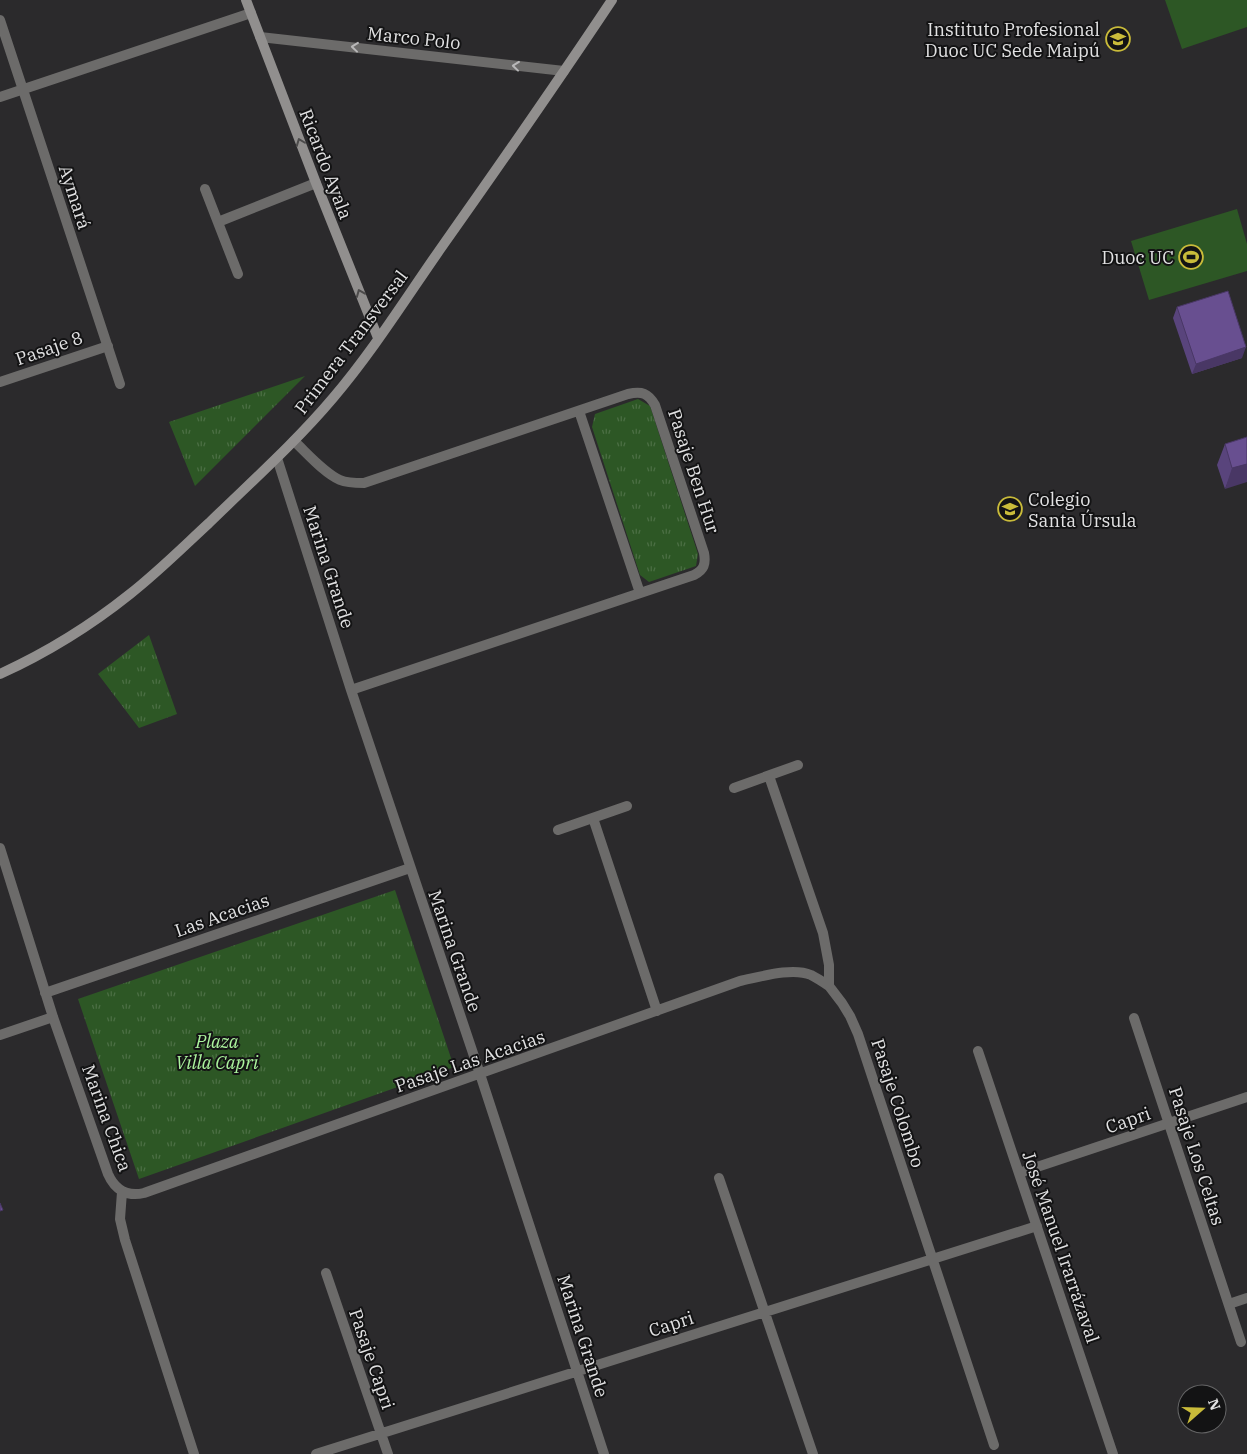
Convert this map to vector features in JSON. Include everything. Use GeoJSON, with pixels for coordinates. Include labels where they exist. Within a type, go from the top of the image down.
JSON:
{"type":"FeatureCollection","features":[{"type":"Feature","properties":{"kind":"street","name":"Ricardo Ayala"},"geometry":{"type":"LineString","coordinates":[[246,0],[378,338]]}},
{"type":"Feature","properties":{"kind":"street","name":"Primera Transversal"},"geometry":{"type":"LineString","coordinates":[[0,674],[27,662],[65,639],[98,618],[130,594],[160,569],[277,458],[334,397],[378,338],[612,0]]}},
{"type":"Feature","properties":{"kind":"street"},"geometry":{"type":"LineString","coordinates":[[0,97],[252,13]]}},
{"type":"Feature","properties":{"kind":"street","name":"Aymará"},"geometry":{"type":"LineString","coordinates":[[0,20],[120,384]]}},
{"type":"Feature","properties":{"kind":"street","name":"Marco Polo"},"geometry":{"type":"LineString","coordinates":[[260,37],[564,71]]}},
{"type":"Feature","properties":{"kind":"street"},"geometry":{"type":"LineString","coordinates":[[218,222],[316,183]]}},
{"type":"Feature","properties":{"kind":"street"},"geometry":{"type":"LineString","coordinates":[[205,189],[238,274]]}},
{"type":"Feature","properties":{"kind":"street","name":"Pasaje 8"},"geometry":{"type":"LineString","coordinates":[[0,382],[108,346]]}},
{"type":"Feature","properties":{"kind":"street","name":"Pasaje Ben Hur"},"geometry":{"type":"LineString","coordinates":[[294,441],[330,474],[352,483],[364,483],[637,392],[645,394],[655,405],[704,553],[704,567],[700,572],[351,690]]}},
{"type":"Feature","properties":{"kind":"street"},"geometry":{"type":"LineString","coordinates":[[579,411],[640,593]]}},
{"type":"Feature","properties":{"kind":"street","name":"Marina Grande"},"geometry":{"type":"LineString","coordinates":[[277,458],[351,690],[480,1074],[604,1454]]}},
{"type":"Feature","properties":{"kind":"street"},"geometry":{"type":"LineString","coordinates":[[734,788],[798,765]]}},
{"type":"Feature","properties":{"kind":"street"},"geometry":{"type":"LineString","coordinates":[[769,776],[823,933],[829,966],[829,986]]}},
{"type":"Feature","properties":{"kind":"street"},"geometry":{"type":"LineString","coordinates":[[558,830],[627,806]]}},
{"type":"Feature","properties":{"kind":"street"},"geometry":{"type":"LineString","coordinates":[[593,818],[657,1011]]}},
{"type":"Feature","properties":{"kind":"street","name":"Marina Chica"},"geometry":{"type":"LineString","coordinates":[[0,848],[45,993],[108,1174],[116,1187],[122,1192],[120,1212],[122,1230],[194,1454]]}},
{"type":"Feature","properties":{"kind":"street","name":"Las Acacias"},"geometry":{"type":"LineString","coordinates":[[45,993],[410,868]]}},
{"type":"Feature","properties":{"kind":"street","name":"Pasaje Las Acacias"},"geometry":{"type":"LineString","coordinates":[[122,1192],[137,1195],[144,1193],[740,982],[777,973],[794,972],[810,975],[829,986]]}},
{"type":"Feature","properties":{"kind":"street","name":"Pasaje Colombo"},"geometry":{"type":"LineString","coordinates":[[829,986],[850,1016],[858,1034],[994,1445]]}},
{"type":"Feature","properties":{"kind":"street"},"geometry":{"type":"LineString","coordinates":[[0,1035],[53,1017]]}},
{"type":"Feature","properties":{"kind":"street","name":"Pasaje Los Celtas"},"geometry":{"type":"LineString","coordinates":[[1134,1018],[1241,1342]]}},
{"type":"Feature","properties":{"kind":"street","name":"José Manuel Irarrázaval"},"geometry":{"type":"LineString","coordinates":[[978,1051],[1113,1454]]}},
{"type":"Feature","properties":{"kind":"street","name":"Capri"},"geometry":{"type":"LineString","coordinates":[[1019,1173],[1247,1097]]}},
{"type":"Feature","properties":{"kind":"street"},"geometry":{"type":"LineString","coordinates":[[719,1178],[813,1454]]}},
{"type":"Feature","properties":{"kind":"street","name":"Capri"},"geometry":{"type":"LineString","coordinates":[[316,1454],[1037,1226]]}},
{"type":"Feature","properties":{"kind":"street","name":"Pasaje Capri"},"geometry":{"type":"LineString","coordinates":[[326,1274],[388,1454]]}},
{"type":"Feature","properties":{"kind":"street"},"geometry":{"type":"LineString","coordinates":[[1229,1304],[1247,1298]]}},
{"type":"Feature","properties":{"kind":"green space"},"geometry":{"type":"Polygon","coordinates":[[[1165,0],[1247,0],[1247,27],[1182,49],[1165,0]]]}},
{"type":"Feature","properties":{"kind":"green space","name":"Duoc UC"},"geometry":{"type":"Polygon","coordinates":[[[1237,209],[1247,244],[1247,271],[1149,300],[1131,241],[1237,209]]]}},
{"type":"Feature","properties":{"kind":"green space"},"geometry":{"type":"Polygon","coordinates":[[[305,376],[195,486],[169,422],[305,376]]]}},
{"type":"Feature","properties":{"kind":"green space"},"geometry":{"type":"Polygon","coordinates":[[[638,399],[650,406],[698,554],[696,566],[649,582],[640,575],[592,427],[595,414],[638,399]]]}},
{"type":"Feature","properties":{"kind":"green space"},"geometry":{"type":"Polygon","coordinates":[[[149,635],[177,714],[139,728],[98,674],[149,635]]]}},
{"type":"Feature","properties":{"kind":"green space","name":"Plaza Villa Capri"},"geometry":{"type":"Polygon","coordinates":[[[395,890],[454,1067],[139,1179],[78,999],[395,890]]]}},
{"type":"Feature","properties":{"kind":"building"},"geometry":{"type":"Polygon","coordinates":[[[1228,291],[1246,347],[1196,364],[1177,307],[1228,291]]]}},
{"type":"Feature","properties":{"kind":"building"},"geometry":{"type":"Polygon","coordinates":[[[1247,437],[1247,464],[1232,468],[1225,444],[1247,437]]]}},
{"type":"Feature","properties":{"kind":"place","name":"Instituto Profesional Duoc UC Sede Maipú"},"geometry":{"type":"Point","coordinates":[1118,39]}},
{"type":"Feature","properties":{"kind":"place","name":"Duoc UC"},"geometry":{"type":"Point","coordinates":[1191,257]}},
{"type":"Feature","properties":{"kind":"place","name":"Colegio Santa Úrsula"},"geometry":{"type":"Point","coordinates":[1010,509]}}]}
